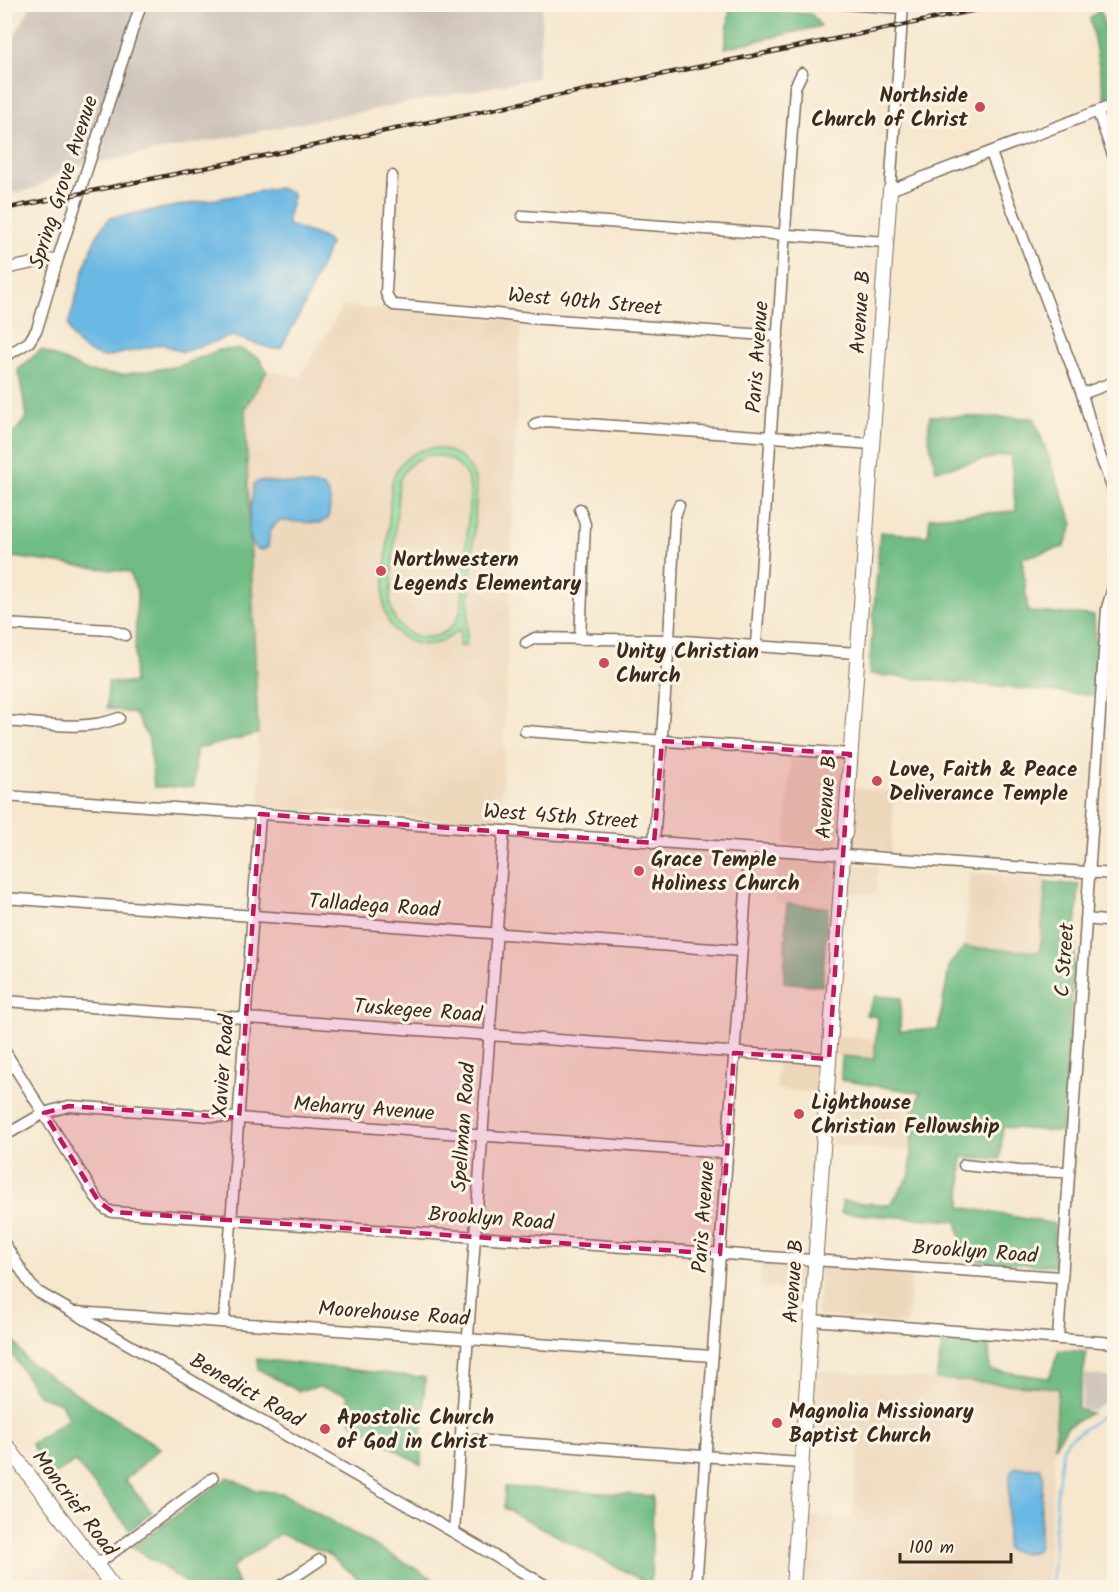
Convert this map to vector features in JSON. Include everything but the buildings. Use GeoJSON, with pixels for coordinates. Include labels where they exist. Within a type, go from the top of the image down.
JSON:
{"type":"FeatureCollection","features":[{"type":"Feature","properties":{"kind":"main road","name":"Avenue B"},"geometry":{"type":"LineString","coordinates":[[845,834],[890,190]]}},
{"type":"Feature","properties":{"kind":"main road","name":"Avenue B"},"geometry":{"type":"LineString","coordinates":[[793,1587],[843,856]]}},
{"type":"Feature","properties":{"kind":"main road","name":"Moncrief Road"},"geometry":{"type":"LineString","coordinates":[[7,1452],[114,1587]]}},
{"type":"Feature","properties":{"kind":"street","name":"Spring Grove Avenue"},"geometry":{"type":"LineString","coordinates":[[4,357],[29,342],[37,329],[141,4]]}},
{"type":"Feature","properties":{"kind":"street"},"geometry":{"type":"LineString","coordinates":[[843,4],[902,6]]}},
{"type":"Feature","properties":{"kind":"street","name":"Avenue B"},"geometry":{"type":"LineString","coordinates":[[890,190],[902,6]]}},
{"type":"Feature","properties":{"kind":"street","name":"Paris Avenue"},"geometry":{"type":"LineString","coordinates":[[756,645],[795,87],[802,73]]}},
{"type":"Feature","properties":{"kind":"street"},"geometry":{"type":"LineString","coordinates":[[890,190],[1114,105]]}},
{"type":"Feature","properties":{"kind":"street"},"geometry":{"type":"LineString","coordinates":[[1098,112],[1114,158]]}},
{"type":"Feature","properties":{"kind":"street"},"geometry":{"type":"LineString","coordinates":[[991,153],[1082,394],[1098,450],[1114,492]]}},
{"type":"Feature","properties":{"kind":"street","name":"West 40th Street"},"geometry":{"type":"LineString","coordinates":[[392,176],[386,293],[390,302],[400,307],[778,336]]}},
{"type":"Feature","properties":{"kind":"street"},"geometry":{"type":"LineString","coordinates":[[523,216],[886,242]]}},
{"type":"Feature","properties":{"kind":"street"},"geometry":{"type":"LineString","coordinates":[[4,269],[58,258]]}},
{"type":"Feature","properties":{"kind":"street"},"geometry":{"type":"LineString","coordinates":[[1082,394],[1114,382]]}},
{"type":"Feature","properties":{"kind":"street"},"geometry":{"type":"LineString","coordinates":[[535,424],[545,421],[872,444]]}},
{"type":"Feature","properties":{"kind":"street"},"geometry":{"type":"LineString","coordinates":[[654,843],[669,640],[675,516],[679,505]]}},
{"type":"Feature","properties":{"kind":"street"},"geometry":{"type":"LineString","coordinates":[[580,509],[585,524],[580,639]]}},
{"type":"Feature","properties":{"kind":"street","name":"C Street"},"geometry":{"type":"LineString","coordinates":[[1058,1339],[1107,608],[1114,585]]}},
{"type":"Feature","properties":{"kind":"street"},"geometry":{"type":"LineString","coordinates":[[4,624],[112,630],[125,635]]}},
{"type":"Feature","properties":{"kind":"street"},"geometry":{"type":"LineString","coordinates":[[526,644],[535,638],[669,640],[857,653]]}},
{"type":"Feature","properties":{"kind":"street"},"geometry":{"type":"LineString","coordinates":[[1102,680],[1114,676]]}},
{"type":"Feature","properties":{"kind":"street"},"geometry":{"type":"LineString","coordinates":[[4,721],[81,725],[106,723],[118,718]]}},
{"type":"Feature","properties":{"kind":"street"},"geometry":{"type":"LineString","coordinates":[[525,731],[850,754]]}},
{"type":"Feature","properties":{"kind":"street","name":"West 45th Street"},"geometry":{"type":"LineString","coordinates":[[4,796],[1114,874]]}},
{"type":"Feature","properties":{"kind":"street","name":"Xavier Road"},"geometry":{"type":"LineString","coordinates":[[225,1321],[260,814]]}},
{"type":"Feature","properties":{"kind":"street","name":"Spellman Road"},"geometry":{"type":"LineString","coordinates":[[454,1533],[504,831]]}},
{"type":"Feature","properties":{"kind":"street","name":"Avenue B"},"geometry":{"type":"LineString","coordinates":[[843,856],[845,834]]}},
{"type":"Feature","properties":{"kind":"street","name":"Paris Avenue"},"geometry":{"type":"LineString","coordinates":[[696,1587],[749,849]]}},
{"type":"Feature","properties":{"kind":"street","name":"Talladega Road"},"geometry":{"type":"LineString","coordinates":[[4,898],[741,951]]}},
{"type":"Feature","properties":{"kind":"street"},"geometry":{"type":"LineString","coordinates":[[1086,919],[1114,922]]}},
{"type":"Feature","properties":{"kind":"street","name":"Tuskegee Road"},"geometry":{"type":"LineString","coordinates":[[4,1001],[829,1059]]}},
{"type":"Feature","properties":{"kind":"street","name":"Brooklyn Road"},"geometry":{"type":"LineString","coordinates":[[4,1050],[99,1202],[107,1210],[1061,1277]]}},
{"type":"Feature","properties":{"kind":"street","name":"Meharry Avenue"},"geometry":{"type":"LineString","coordinates":[[4,1136],[44,1113],[69,1106],[727,1153]]}},
{"type":"Feature","properties":{"kind":"street"},"geometry":{"type":"LineString","coordinates":[[964,1165],[1069,1172]]}},
{"type":"Feature","properties":{"kind":"street","name":"Benedict Road"},"geometry":{"type":"LineString","coordinates":[[4,1243],[33,1288],[550,1587]]}},
{"type":"Feature","properties":{"kind":"street","name":"Moorehouse Road"},"geometry":{"type":"LineString","coordinates":[[72,1311],[712,1356]]}},
{"type":"Feature","properties":{"kind":"street"},"geometry":{"type":"LineString","coordinates":[[811,1320],[1114,1342]]}},
{"type":"Feature","properties":{"kind":"street"},"geometry":{"type":"LineString","coordinates":[[460,1439],[801,1463]]}},
{"type":"Feature","properties":{"kind":"street"},"geometry":{"type":"LineString","coordinates":[[96,1565],[213,1478]]}},
{"type":"Feature","properties":{"kind":"street"},"geometry":{"type":"LineString","coordinates":[[279,1587],[320,1560]]}},
{"type":"Feature","properties":{"kind":"highlighted area"},"geometry":{"type":"Polygon","coordinates":[[[662,741],[850,754],[829,1059],[734,1053],[720,1254],[113,1212],[99,1202],[44,1113],[69,1106],[239,1118],[260,814],[654,843],[662,741]]]}},
{"type":"Feature","properties":{"kind":"shaded area"},"geometry":{"type":"Polygon","coordinates":[[[31,5],[543,5],[537,78],[68,168],[33,189],[5,195],[4,57],[31,5]]]}},
{"type":"Feature","properties":{"kind":"shaded area","name":"Northwestern Legends Elementary"},"geometry":{"type":"Polygon","coordinates":[[[343,306],[521,321],[501,824],[260,806],[245,408],[267,371],[300,377],[343,306]]]}},
{"type":"Feature","properties":{"kind":"shaded area"},"geometry":{"type":"Polygon","coordinates":[[[791,754],[845,758],[838,842],[831,847],[785,844],[791,754]]]}},
{"type":"Feature","properties":{"kind":"shaded area"},"geometry":{"type":"Polygon","coordinates":[[[854,788],[894,791],[891,852],[859,849],[851,843],[854,788]]]}},
{"type":"Feature","properties":{"kind":"shaded area"},"geometry":{"type":"Polygon","coordinates":[[[778,859],[831,864],[835,867],[834,908],[775,903],[778,859]]]}},
{"type":"Feature","properties":{"kind":"shaded area"},"geometry":{"type":"Polygon","coordinates":[[[858,865],[878,866],[876,894],[847,893],[849,870],[858,865]]]}},
{"type":"Feature","properties":{"kind":"shaded area"},"geometry":{"type":"Polygon","coordinates":[[[969,872],[1046,878],[1040,953],[964,947],[969,872]]]}},
{"type":"Feature","properties":{"kind":"shaded area"},"geometry":{"type":"Polygon","coordinates":[[[837,1036],[876,1039],[874,1059],[836,1056],[837,1036]]]}},
{"type":"Feature","properties":{"kind":"shaded area"},"geometry":{"type":"Polygon","coordinates":[[[778,1059],[822,1062],[821,1093],[776,1089],[778,1059]]]}},
{"type":"Feature","properties":{"kind":"shaded area"},"geometry":{"type":"Polygon","coordinates":[[[832,1102],[913,1109],[910,1152],[830,1145],[832,1102]]]}},
{"type":"Feature","properties":{"kind":"shaded area"},"geometry":{"type":"Polygon","coordinates":[[[761,1261],[809,1266],[808,1292],[759,1288],[761,1261]]]}},
{"type":"Feature","properties":{"kind":"shaded area"},"geometry":{"type":"Polygon","coordinates":[[[821,1262],[912,1268],[907,1324],[817,1316],[821,1262]]]}},
{"type":"Feature","properties":{"kind":"shaded area"},"geometry":{"type":"Polygon","coordinates":[[[814,1370],[1058,1388],[1047,1587],[799,1588],[805,1515],[852,1519],[859,1444],[809,1441],[814,1370]]]}},
{"type":"Feature","properties":{"kind":"shaded area"},"geometry":{"type":"Polygon","coordinates":[[[1085,1374],[1114,1378],[1114,1396],[1094,1410],[1081,1409],[1085,1374]]]}},
{"type":"Feature","properties":{"kind":"shaded area"},"geometry":{"type":"Polygon","coordinates":[[[68,1541],[105,1587],[14,1587],[68,1541]]]}},
{"type":"Feature","properties":{"kind":"green space"},"geometry":{"type":"Polygon","coordinates":[[[730,8],[811,14],[821,26],[725,48],[730,8]]]}},
{"type":"Feature","properties":{"kind":"green space"},"geometry":{"type":"Polygon","coordinates":[[[1100,10],[1109,42],[1109,70],[1114,74],[1114,94],[1105,98],[1090,18],[1100,10]]]}},
{"type":"Feature","properties":{"kind":"green space"},"geometry":{"type":"Polygon","coordinates":[[[240,349],[259,358],[267,371],[245,408],[258,734],[196,749],[194,787],[154,787],[149,739],[135,714],[107,708],[108,682],[134,683],[137,591],[129,572],[5,556],[5,436],[13,434],[27,417],[18,370],[41,350],[89,372],[121,375],[179,366],[219,350],[240,349]]]}},
{"type":"Feature","properties":{"kind":"green space"},"geometry":{"type":"Polygon","coordinates":[[[930,416],[1034,418],[1073,524],[1064,547],[1022,558],[1028,612],[1094,615],[1098,696],[869,674],[880,532],[928,536],[930,517],[1016,511],[1010,454],[936,470],[928,435],[930,416]]]}},
{"type":"Feature","properties":{"kind":"green space"},"geometry":{"type":"Polygon","coordinates":[[[437,448],[458,456],[472,472],[477,487],[466,646],[459,646],[460,629],[446,639],[435,643],[424,645],[408,640],[392,627],[385,611],[384,590],[393,478],[406,458],[428,449],[437,448]],[[431,455],[415,461],[407,468],[399,482],[390,599],[393,615],[401,627],[411,634],[423,637],[436,636],[448,630],[457,620],[462,605],[469,485],[464,471],[459,466],[439,456],[431,455]]]}},
{"type":"Feature","properties":{"kind":"green space"},"geometry":{"type":"Polygon","coordinates":[[[1046,882],[1079,885],[1062,1132],[1003,1127],[1000,1159],[962,1157],[961,1207],[1054,1224],[1055,1266],[966,1260],[957,1221],[841,1213],[842,1201],[890,1205],[910,1175],[913,1109],[921,1093],[841,1080],[842,1056],[874,1059],[878,1017],[866,1015],[875,996],[901,998],[900,1031],[938,1029],[950,964],[964,947],[1040,952],[1046,882]]]}},
{"type":"Feature","properties":{"kind":"green space"},"geometry":{"type":"Polygon","coordinates":[[[787,904],[828,908],[822,986],[784,982],[787,904]]]}},
{"type":"Feature","properties":{"kind":"green space"},"geometry":{"type":"Polygon","coordinates":[[[4,1326],[27,1361],[160,1448],[125,1480],[152,1512],[130,1530],[75,1461],[51,1476],[31,1444],[68,1419],[61,1403],[38,1395],[5,1343],[4,1326]]]}},
{"type":"Feature","properties":{"kind":"green space"},"geometry":{"type":"Polygon","coordinates":[[[943,1339],[989,1342],[990,1370],[1049,1378],[1059,1350],[1087,1352],[1077,1409],[1091,1413],[1067,1427],[1055,1445],[1058,1388],[936,1379],[943,1339]]]}},
{"type":"Feature","properties":{"kind":"green space"},"geometry":{"type":"Polygon","coordinates":[[[257,1359],[425,1378],[421,1465],[351,1422],[347,1394],[318,1387],[298,1391],[258,1369],[257,1359]]]}},
{"type":"Feature","properties":{"kind":"green space"},"geometry":{"type":"Polygon","coordinates":[[[228,1477],[255,1490],[282,1493],[448,1587],[369,1587],[328,1554],[280,1534],[231,1568],[239,1587],[192,1587],[133,1547],[228,1477]]]}},
{"type":"Feature","properties":{"kind":"green space"},"geometry":{"type":"Polygon","coordinates":[[[505,1487],[653,1496],[651,1585],[504,1508],[505,1487]]]}},
{"type":"Feature","properties":{"kind":"water"},"geometry":{"type":"Polygon","coordinates":[[[1114,19],[1114,74],[1109,70],[1109,23],[1114,19]]]}},
{"type":"Feature","properties":{"kind":"water"},"geometry":{"type":"Polygon","coordinates":[[[278,188],[291,192],[293,196],[288,225],[318,235],[330,244],[304,306],[281,348],[273,349],[232,336],[182,352],[162,344],[105,357],[92,354],[77,343],[68,325],[84,268],[96,239],[110,218],[278,188]]]}},
{"type":"Feature","properties":{"kind":"water"},"geometry":{"type":"Polygon","coordinates":[[[260,481],[322,486],[329,497],[328,519],[320,523],[279,521],[270,530],[268,547],[263,550],[256,549],[250,536],[249,518],[254,484],[260,481]]]}},
{"type":"Feature","properties":{"kind":"water"},"geometry":{"type":"Polygon","coordinates":[[[1017,1467],[1040,1468],[1043,1475],[1039,1545],[1037,1550],[1023,1553],[1008,1550],[1006,1546],[1010,1475],[1017,1467]]]}},
{"type":"Feature","properties":{"kind":"waterway"},"geometry":{"type":"LineString","coordinates":[[1052,1588],[1057,1491],[1063,1448],[1068,1440],[1114,1408]]}},
{"type":"Feature","properties":{"kind":"railway"},"geometry":{"type":"LineString","coordinates":[[4,209],[1006,4]]}},
{"type":"Feature","properties":{"kind":"place","name":"Northside Church of Christ"},"geometry":{"type":"Point","coordinates":[980,107]}},
{"type":"Feature","properties":{"kind":"place","name":"Northwestern Legends Elementary"},"geometry":{"type":"Point","coordinates":[381,571]}},
{"type":"Feature","properties":{"kind":"place","name":"Unity Christian Church"},"geometry":{"type":"Point","coordinates":[604,663]}},
{"type":"Feature","properties":{"kind":"place","name":"Love, Faith & Peace Deliverance Temple"},"geometry":{"type":"Point","coordinates":[877,781]}},
{"type":"Feature","properties":{"kind":"place","name":"Grace Temple Holiness Church"},"geometry":{"type":"Point","coordinates":[639,871]}},
{"type":"Feature","properties":{"kind":"place","name":"Lighthouse Christian Fellowship"},"geometry":{"type":"Point","coordinates":[799,1114]}},
{"type":"Feature","properties":{"kind":"place","name":"Magnolia Missionary Baptist Church"},"geometry":{"type":"Point","coordinates":[777,1423]}},
{"type":"Feature","properties":{"kind":"place","name":"Apostolic Church of God in Christ"},"geometry":{"type":"Point","coordinates":[325,1429]}}]}
